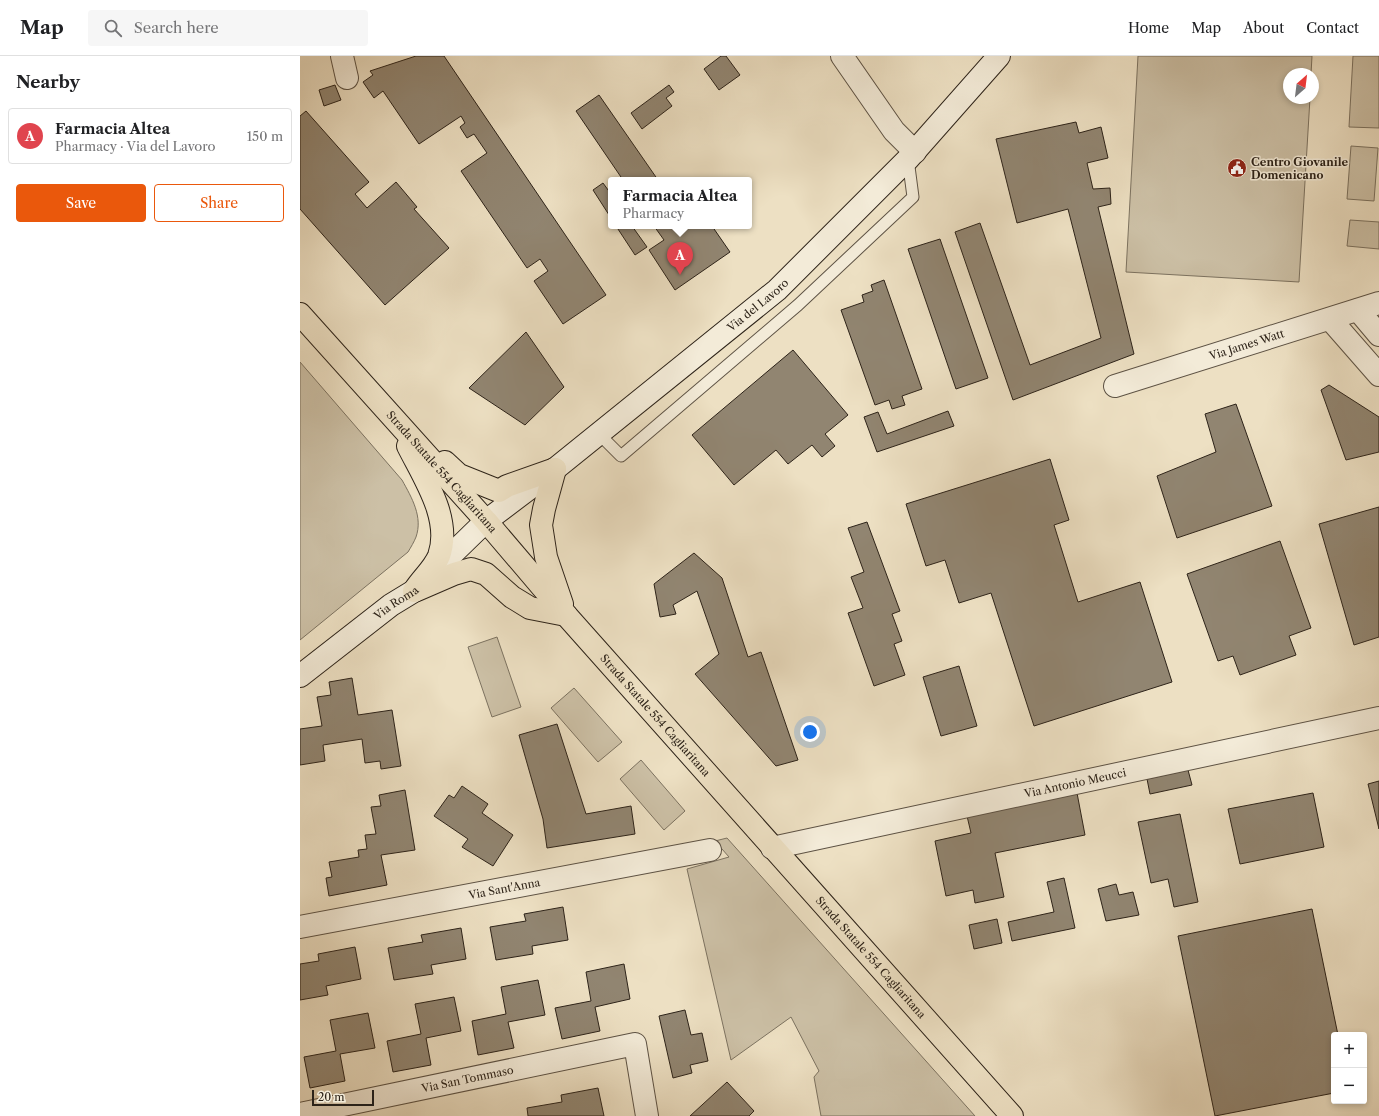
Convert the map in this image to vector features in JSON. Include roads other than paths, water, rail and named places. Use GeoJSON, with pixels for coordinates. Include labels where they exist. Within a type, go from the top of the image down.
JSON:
{"type":"FeatureCollection","features":[{"type":"Feature","properties":{"kind":"main road","name":"Strada Statale 554 Cagliaritana"},"geometry":{"type":"LineString","coordinates":[[300,314],[486,521],[566,615],[1012,1116]]}},
{"type":"Feature","properties":{"kind":"main road"},"geometry":{"type":"LineString","coordinates":[[396,422],[459,475],[499,490],[555,469]]}},
{"type":"Feature","properties":{"kind":"main road"},"geometry":{"type":"LineString","coordinates":[[396,422],[433,497],[439,512],[442,526],[442,541],[439,555],[431,571],[419,582],[414,591]]}},
{"type":"Feature","properties":{"kind":"main road"},"geometry":{"type":"LineString","coordinates":[[555,469],[541,525],[546,557],[566,615]]}},
{"type":"Feature","properties":{"kind":"main road"},"geometry":{"type":"LineString","coordinates":[[414,591],[454,574],[471,570],[486,574],[512,597],[530,608],[566,615]]}},
{"type":"Feature","properties":{"kind":"street"},"geometry":{"type":"LineString","coordinates":[[342,56],[347,78]]}},
{"type":"Feature","properties":{"kind":"street"},"geometry":{"type":"LineString","coordinates":[[842,56],[911,155]]}},
{"type":"Feature","properties":{"kind":"street","name":"Via del Lavoro"},"geometry":{"type":"LineString","coordinates":[[486,521],[555,469],[777,290],[911,155],[999,56]]}},
{"type":"Feature","properties":{"kind":"street","name":"Via James Watt"},"geometry":{"type":"LineString","coordinates":[[1115,386],[1379,303]]}},
{"type":"Feature","properties":{"kind":"street"},"geometry":{"type":"LineString","coordinates":[[1358,310],[1379,335]]}},
{"type":"Feature","properties":{"kind":"street"},"geometry":{"type":"LineString","coordinates":[[1330,319],[1379,375]]}},
{"type":"Feature","properties":{"kind":"street","name":"Via Roma"},"geometry":{"type":"LineString","coordinates":[[300,676],[391,605],[414,591],[486,521]]}},
{"type":"Feature","properties":{"kind":"street","name":"Via Antonio Meucci"},"geometry":{"type":"LineString","coordinates":[[772,848],[1379,718]]}},
{"type":"Feature","properties":{"kind":"street","name":"Via Sant'Anna"},"geometry":{"type":"LineString","coordinates":[[300,927],[710,850]]}},
{"type":"Feature","properties":{"kind":"street","name":"Via San Tommaso"},"geometry":{"type":"LineString","coordinates":[[300,1114],[635,1044],[647,1116]]}},
{"type":"Feature","properties":{"kind":"lane"},"geometry":{"type":"LineString","coordinates":[[598,433],[621,456],[798,305],[914,197],[911,155]]}},
{"type":"Feature","properties":{"kind":"place","name":"Centro Giovanile Domenicano"},"geometry":{"type":"Point","coordinates":[1237,168]}},
{"type":"Feature","properties":{"kind":"place","name":"Farmacia Altea"},"geometry":{"type":"Point","coordinates":[680,275]}}]}
